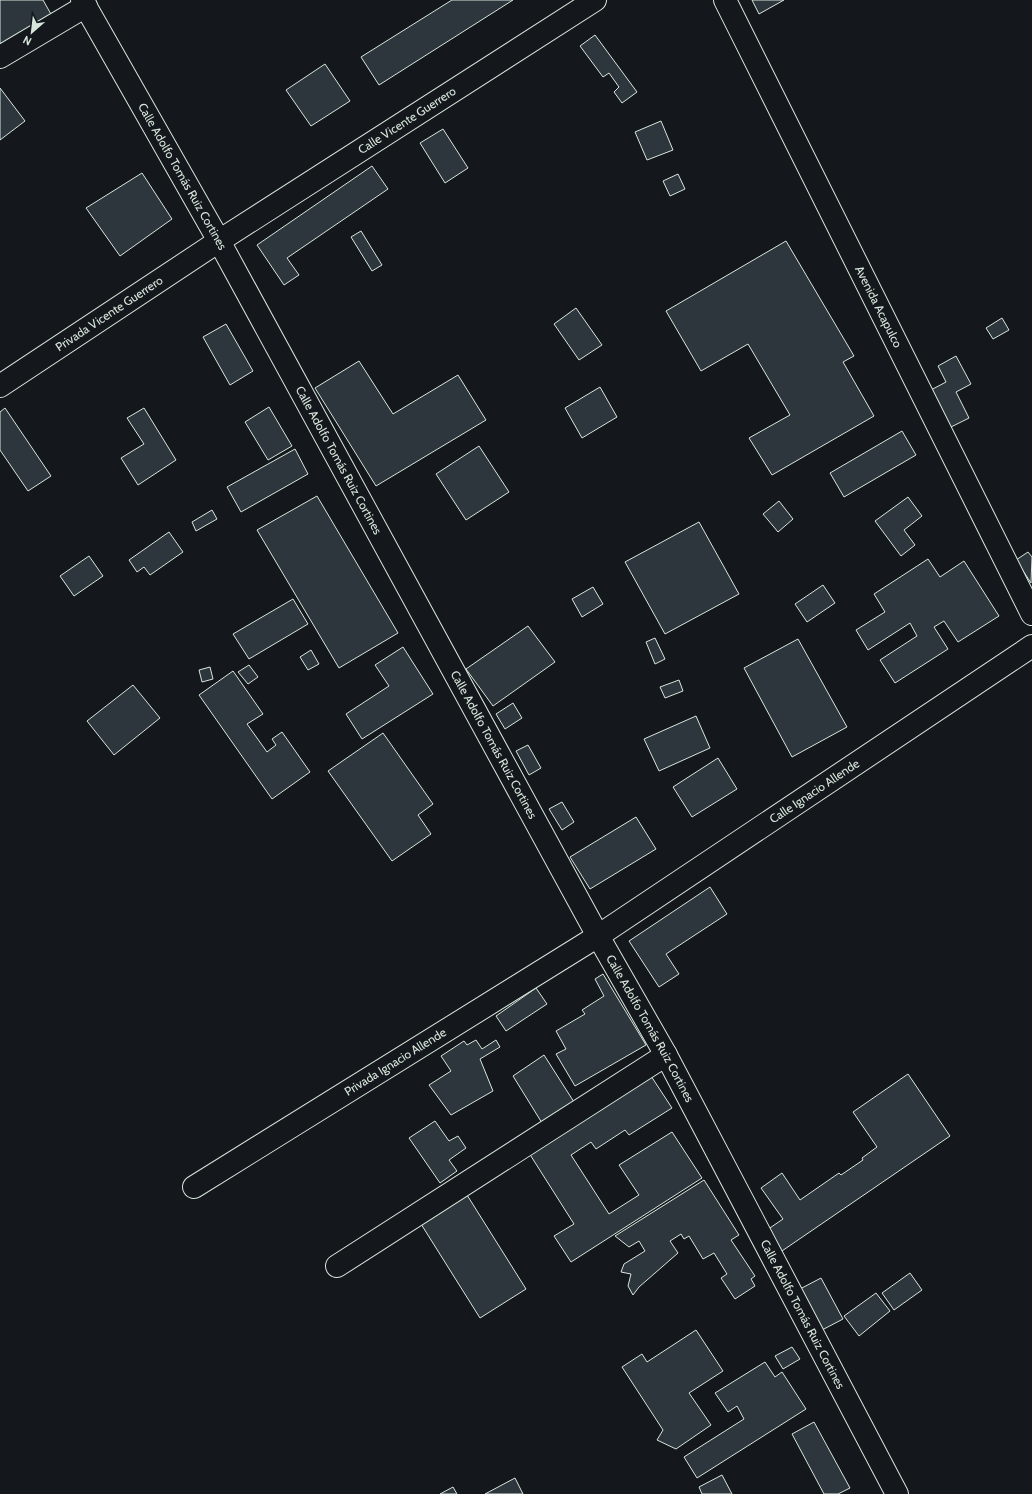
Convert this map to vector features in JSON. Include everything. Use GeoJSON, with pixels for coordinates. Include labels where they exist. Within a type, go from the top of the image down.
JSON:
{"type":"FeatureCollection","features":[{"type":"Feature","properties":{"kind":"street","name":"Calle Vicente Guerrero"},"geometry":{"type":"LineString","coordinates":[[219,241],[595,0]]}},
{"type":"Feature","properties":{"kind":"street","name":"Avenida Acapulco"},"geometry":{"type":"LineString","coordinates":[[725,0],[1032,614]]}},
{"type":"Feature","properties":{"kind":"street","name":"Calle Adolfo Tomás Ruiz Cortines"},"geometry":{"type":"LineString","coordinates":[[84,3],[219,241],[598,936],[666,1055],[897,1494]]}},
{"type":"Feature","properties":{"kind":"street"},"geometry":{"type":"LineString","coordinates":[[0,57],[84,3]]}},
{"type":"Feature","properties":{"kind":"street","name":"Privada Vicente Guerrero"},"geometry":{"type":"LineString","coordinates":[[0,386],[219,241]]}},
{"type":"Feature","properties":{"kind":"street","name":"Calle Ignacio Allende"},"geometry":{"type":"LineString","coordinates":[[598,936],[1032,646]]}},
{"type":"Feature","properties":{"kind":"street","name":"Privada Ignacio Allende"},"geometry":{"type":"LineString","coordinates":[[194,1187],[598,936]]}},
{"type":"Feature","properties":{"kind":"street"},"geometry":{"type":"LineString","coordinates":[[337,1266],[666,1055]]}},
{"type":"Feature","properties":{"kind":"building"},"geometry":{"type":"Polygon","coordinates":[[[0,0],[43,0],[52,16],[0,46],[0,0]]]}},
{"type":"Feature","properties":{"kind":"building"},"geometry":{"type":"Polygon","coordinates":[[[452,0],[513,0],[379,85],[361,57],[452,0]]]}},
{"type":"Feature","properties":{"kind":"building"},"geometry":{"type":"Polygon","coordinates":[[[752,0],[784,0],[759,14],[752,0]]]}},
{"type":"Feature","properties":{"kind":"building"},"geometry":{"type":"Polygon","coordinates":[[[595,35],[637,92],[622,103],[614,92],[619,87],[609,73],[603,77],[580,46],[595,35]]]}},
{"type":"Feature","properties":{"kind":"building"},"geometry":{"type":"Polygon","coordinates":[[[325,64],[350,101],[311,126],[286,90],[325,64]]]}},
{"type":"Feature","properties":{"kind":"building"},"geometry":{"type":"Polygon","coordinates":[[[0,88],[25,121],[0,140],[0,88]]]}},
{"type":"Feature","properties":{"kind":"building"},"geometry":{"type":"Polygon","coordinates":[[[661,121],[673,150],[647,160],[635,132],[661,121]]]}},
{"type":"Feature","properties":{"kind":"building"},"geometry":{"type":"Polygon","coordinates":[[[443,129],[468,168],[445,183],[420,143],[443,129]]]}},
{"type":"Feature","properties":{"kind":"building"},"geometry":{"type":"Polygon","coordinates":[[[372,166],[388,189],[287,258],[299,275],[284,285],[257,245],[372,166]]]}},
{"type":"Feature","properties":{"kind":"building"},"geometry":{"type":"Polygon","coordinates":[[[142,173],[172,219],[120,256],[86,208],[142,173]]]}},
{"type":"Feature","properties":{"kind":"building"},"geometry":{"type":"Polygon","coordinates":[[[678,174],[685,189],[670,196],[663,181],[678,174]]]}},
{"type":"Feature","properties":{"kind":"building"},"geometry":{"type":"Polygon","coordinates":[[[361,231],[382,265],[372,271],[351,237],[361,231]]]}},
{"type":"Feature","properties":{"kind":"building"},"geometry":{"type":"Polygon","coordinates":[[[786,241],[854,356],[843,362],[874,416],[772,475],[749,438],[790,415],[748,344],[701,371],[666,311],[786,241]]]}},
{"type":"Feature","properties":{"kind":"building"},"geometry":{"type":"Polygon","coordinates":[[[576,308],[602,345],[579,360],[554,324],[576,308]]]}},
{"type":"Feature","properties":{"kind":"building"},"geometry":{"type":"Polygon","coordinates":[[[1002,318],[1009,330],[993,339],[986,328],[1002,318]]]}},
{"type":"Feature","properties":{"kind":"building"},"geometry":{"type":"Polygon","coordinates":[[[226,324],[253,371],[230,385],[203,337],[226,324]]]}},
{"type":"Feature","properties":{"kind":"building"},"geometry":{"type":"Polygon","coordinates":[[[956,356],[971,384],[956,392],[969,418],[949,428],[929,391],[946,382],[938,366],[956,356]]]}},
{"type":"Feature","properties":{"kind":"building"},"geometry":{"type":"Polygon","coordinates":[[[359,361],[393,414],[458,375],[486,420],[376,486],[315,388],[359,361]]]}},
{"type":"Feature","properties":{"kind":"building"},"geometry":{"type":"Polygon","coordinates":[[[600,387],[617,417],[582,438],[565,408],[600,387]]]}},
{"type":"Feature","properties":{"kind":"building"},"geometry":{"type":"Polygon","coordinates":[[[269,407],[292,446],[268,460],[245,422],[269,407]]]}},
{"type":"Feature","properties":{"kind":"building"},"geometry":{"type":"Polygon","coordinates":[[[5,408],[51,476],[28,491],[0,450],[0,412],[5,408]]]}},
{"type":"Feature","properties":{"kind":"building"},"geometry":{"type":"Polygon","coordinates":[[[144,408],[176,460],[138,485],[121,458],[144,444],[127,418],[144,408]]]}},
{"type":"Feature","properties":{"kind":"building"},"geometry":{"type":"Polygon","coordinates":[[[902,431],[916,455],[844,497],[830,473],[902,431]]]}},
{"type":"Feature","properties":{"kind":"building"},"geometry":{"type":"Polygon","coordinates":[[[479,446],[509,492],[466,520],[436,474],[479,446]]]}},
{"type":"Feature","properties":{"kind":"building"},"geometry":{"type":"Polygon","coordinates":[[[295,449],[308,474],[241,512],[227,487],[295,449]]]}},
{"type":"Feature","properties":{"kind":"building"},"geometry":{"type":"Polygon","coordinates":[[[317,496],[398,633],[339,668],[257,530],[317,496]]]}},
{"type":"Feature","properties":{"kind":"building"},"geometry":{"type":"Polygon","coordinates":[[[908,497],[922,516],[904,530],[915,545],[901,556],[875,521],[908,497]]]}},
{"type":"Feature","properties":{"kind":"building"},"geometry":{"type":"Polygon","coordinates":[[[779,501],[793,519],[778,532],[763,514],[779,501]]]}},
{"type":"Feature","properties":{"kind":"building"},"geometry":{"type":"Polygon","coordinates":[[[212,510],[217,519],[196,531],[192,522],[212,510]]]}},
{"type":"Feature","properties":{"kind":"building"},"geometry":{"type":"Polygon","coordinates":[[[699,522],[739,594],[665,634],[625,562],[699,522]]]}},
{"type":"Feature","properties":{"kind":"building"},"geometry":{"type":"Polygon","coordinates":[[[169,532],[183,552],[150,575],[144,567],[137,572],[129,560],[169,532]]]}},
{"type":"Feature","properties":{"kind":"building"},"geometry":{"type":"Polygon","coordinates":[[[1028,552],[1032,557],[1031,583],[1016,560],[1028,552]]]}},
{"type":"Feature","properties":{"kind":"building"},"geometry":{"type":"Polygon","coordinates":[[[89,556],[103,576],[74,596],[60,576],[89,556]]]}},
{"type":"Feature","properties":{"kind":"building"},"geometry":{"type":"Polygon","coordinates":[[[928,559],[940,577],[964,561],[999,616],[958,642],[944,621],[934,627],[948,649],[895,683],[880,660],[917,636],[910,623],[868,650],[856,630],[885,612],[874,594],[928,559]]]}},
{"type":"Feature","properties":{"kind":"building"},"geometry":{"type":"Polygon","coordinates":[[[823,585],[835,603],[807,622],[795,604],[823,585]]]}},
{"type":"Feature","properties":{"kind":"building"},"geometry":{"type":"Polygon","coordinates":[[[593,587],[603,604],[582,617],[572,599],[593,587]]]}},
{"type":"Feature","properties":{"kind":"building"},"geometry":{"type":"Polygon","coordinates":[[[293,599],[308,624],[249,659],[233,634],[293,599]]]}},
{"type":"Feature","properties":{"kind":"building"},"geometry":{"type":"Polygon","coordinates":[[[528,626],[555,662],[493,706],[466,669],[528,626]]]}},
{"type":"Feature","properties":{"kind":"building"},"geometry":{"type":"Polygon","coordinates":[[[655,638],[665,659],[655,664],[646,642],[655,638]]]}},
{"type":"Feature","properties":{"kind":"building"},"geometry":{"type":"Polygon","coordinates":[[[798,639],[847,727],[792,757],[744,668],[798,639]]]}},
{"type":"Feature","properties":{"kind":"building"},"geometry":{"type":"Polygon","coordinates":[[[403,647],[433,694],[362,739],[346,714],[389,686],[375,665],[403,647]]]}},
{"type":"Feature","properties":{"kind":"building"},"geometry":{"type":"Polygon","coordinates":[[[311,650],[319,664],[308,670],[300,657],[311,650]]]}},
{"type":"Feature","properties":{"kind":"building"},"geometry":{"type":"Polygon","coordinates":[[[249,665],[258,677],[248,684],[238,672],[249,665]]]}},
{"type":"Feature","properties":{"kind":"building"},"geometry":{"type":"Polygon","coordinates":[[[210,667],[213,679],[202,682],[199,670],[210,667]]]}},
{"type":"Feature","properties":{"kind":"building"},"geometry":{"type":"Polygon","coordinates":[[[233,671],[263,714],[247,724],[267,752],[276,745],[272,739],[282,732],[310,772],[272,799],[199,695],[233,671]]]}},
{"type":"Feature","properties":{"kind":"building"},"geometry":{"type":"Polygon","coordinates":[[[679,680],[683,691],[665,698],[660,687],[679,680]]]}},
{"type":"Feature","properties":{"kind":"building"},"geometry":{"type":"Polygon","coordinates":[[[133,685],[160,718],[114,755],[87,721],[133,685]]]}},
{"type":"Feature","properties":{"kind":"building"},"geometry":{"type":"Polygon","coordinates":[[[513,703],[522,718],[505,729],[496,714],[513,703]]]}},
{"type":"Feature","properties":{"kind":"building"},"geometry":{"type":"Polygon","coordinates":[[[696,716],[710,748],[659,771],[644,739],[696,716]]]}},
{"type":"Feature","properties":{"kind":"building"},"geometry":{"type":"Polygon","coordinates":[[[383,733],[433,804],[418,815],[431,834],[392,861],[328,771],[383,733]]]}},
{"type":"Feature","properties":{"kind":"building"},"geometry":{"type":"Polygon","coordinates":[[[528,745],[541,768],[529,775],[516,751],[528,745]]]}},
{"type":"Feature","properties":{"kind":"building"},"geometry":{"type":"Polygon","coordinates":[[[718,758],[737,789],[692,817],[673,787],[718,758]]]}},
{"type":"Feature","properties":{"kind":"building"},"geometry":{"type":"Polygon","coordinates":[[[562,802],[574,822],[562,830],[549,809],[562,802]]]}},
{"type":"Feature","properties":{"kind":"building"},"geometry":{"type":"Polygon","coordinates":[[[636,817],[656,849],[590,889],[570,857],[636,817]]]}},
{"type":"Feature","properties":{"kind":"building"},"geometry":{"type":"Polygon","coordinates":[[[710,887],[727,914],[666,954],[679,974],[659,987],[629,941],[710,887]]]}},
{"type":"Feature","properties":{"kind":"building"},"geometry":{"type":"Polygon","coordinates":[[[603,974],[646,1045],[575,1086],[556,1054],[566,1049],[556,1031],[585,1014],[582,1010],[604,996],[595,979],[603,974]]]}},
{"type":"Feature","properties":{"kind":"building"},"geometry":{"type":"Polygon","coordinates":[[[536,988],[547,1004],[506,1031],[496,1016],[536,988]]]}},
{"type":"Feature","properties":{"kind":"building"},"geometry":{"type":"Polygon","coordinates":[[[476,1040],[482,1049],[496,1040],[500,1047],[480,1059],[493,1091],[451,1115],[429,1085],[451,1071],[441,1056],[464,1041],[467,1045],[476,1040]]]}},
{"type":"Feature","properties":{"kind":"building"},"geometry":{"type":"Polygon","coordinates":[[[544,1055],[574,1102],[542,1123],[513,1076],[544,1055]]]}},
{"type":"Feature","properties":{"kind":"building"},"geometry":{"type":"Polygon","coordinates":[[[908,1074],[950,1136],[779,1253],[764,1232],[783,1219],[761,1188],[782,1173],[800,1200],[839,1173],[841,1175],[863,1160],[862,1158],[877,1147],[853,1112],[908,1074]]]}},
{"type":"Feature","properties":{"kind":"building"},"geometry":{"type":"Polygon","coordinates":[[[651,1076],[672,1108],[629,1135],[625,1130],[596,1149],[591,1142],[571,1155],[609,1214],[639,1195],[619,1165],[672,1132],[702,1178],[571,1262],[554,1236],[574,1224],[529,1153],[651,1076]]]}},
{"type":"Feature","properties":{"kind":"building"},"geometry":{"type":"Polygon","coordinates":[[[435,1121],[449,1141],[458,1136],[466,1148],[449,1160],[457,1171],[440,1183],[409,1138],[435,1121]]]}},
{"type":"Feature","properties":{"kind":"building"},"geometry":{"type":"Polygon","coordinates":[[[704,1180],[739,1235],[731,1240],[755,1276],[751,1279],[755,1286],[735,1299],[721,1278],[727,1274],[714,1253],[703,1259],[689,1236],[684,1239],[681,1234],[670,1241],[678,1253],[639,1287],[633,1295],[628,1286],[631,1274],[621,1272],[624,1264],[645,1251],[639,1241],[629,1247],[615,1236],[704,1180]]]}},
{"type":"Feature","properties":{"kind":"building"},"geometry":{"type":"Polygon","coordinates":[[[467,1195],[526,1289],[480,1318],[421,1224],[467,1195]]]}},
{"type":"Feature","properties":{"kind":"building"},"geometry":{"type":"Polygon","coordinates":[[[910,1273],[922,1290],[894,1310],[882,1293],[910,1273]]]}},
{"type":"Feature","properties":{"kind":"building"},"geometry":{"type":"Polygon","coordinates":[[[821,1278],[843,1319],[822,1330],[800,1289],[821,1278]]]}},
{"type":"Feature","properties":{"kind":"building"},"geometry":{"type":"Polygon","coordinates":[[[876,1293],[890,1311],[859,1336],[844,1316],[876,1293]]]}},
{"type":"Feature","properties":{"kind":"building"},"geometry":{"type":"Polygon","coordinates":[[[696,1330],[723,1371],[689,1393],[711,1425],[676,1449],[657,1440],[663,1430],[622,1367],[642,1354],[647,1362],[696,1330]]]}},
{"type":"Feature","properties":{"kind":"building"},"geometry":{"type":"Polygon","coordinates":[[[792,1347],[800,1359],[783,1369],[775,1356],[792,1347]]]}},
{"type":"Feature","properties":{"kind":"building"},"geometry":{"type":"Polygon","coordinates":[[[765,1362],[775,1377],[782,1372],[806,1409],[697,1478],[684,1457],[744,1419],[737,1406],[728,1412],[715,1393],[765,1362]]]}},
{"type":"Feature","properties":{"kind":"building"},"geometry":{"type":"Polygon","coordinates":[[[814,1422],[850,1488],[838,1494],[824,1494],[792,1434],[814,1422]]]}},
{"type":"Feature","properties":{"kind":"building"},"geometry":{"type":"Polygon","coordinates":[[[722,1475],[732,1494],[702,1494],[699,1487],[722,1475]]]}},
{"type":"Feature","properties":{"kind":"building"},"geometry":{"type":"Polygon","coordinates":[[[515,1478],[523,1494],[485,1494],[515,1478]]]}},
{"type":"Feature","properties":{"kind":"building"},"geometry":{"type":"Polygon","coordinates":[[[453,1487],[457,1494],[440,1494],[453,1487]]]}}]}
